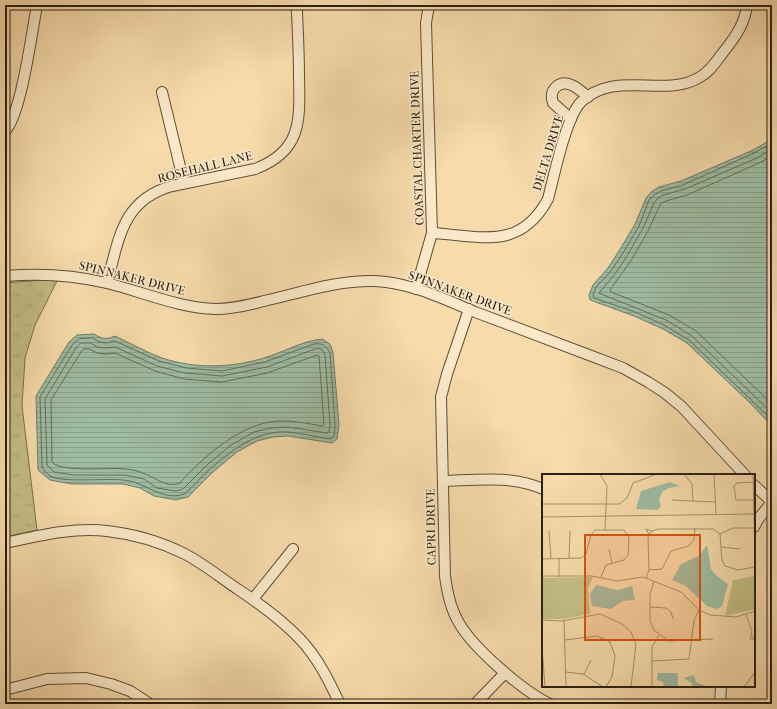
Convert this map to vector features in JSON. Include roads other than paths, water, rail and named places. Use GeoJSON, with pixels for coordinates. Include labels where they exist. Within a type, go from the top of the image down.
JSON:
{"type":"FeatureCollection","features":[{"type":"Feature","properties":{"kind":"street"},"geometry":{"type":"LineString","coordinates":[[5,131],[8,128],[14,114],[20,95],[37,5]]}},
{"type":"Feature","properties":{"kind":"street","name":"ROSEHALL LANE"},"geometry":{"type":"LineString","coordinates":[[107,283],[124,223],[134,208],[147,197],[159,190],[255,169],[278,158],[287,148],[295,135],[299,120],[300,102],[296,5]]}},
{"type":"Feature","properties":{"kind":"street","name":"COASTAL CHARTER DRIVE"},"geometry":{"type":"LineString","coordinates":[[416,289],[432,233],[426,23],[429,5]]}},
{"type":"Feature","properties":{"kind":"street","name":"DELTA DRIVE"},"geometry":{"type":"LineString","coordinates":[[432,233],[496,237],[508,236],[520,230],[532,221],[548,199],[571,119],[577,107],[588,97],[607,88],[619,86],[673,85],[687,83],[700,78],[709,71],[736,36],[742,24],[747,5]]}},
{"type":"Feature","properties":{"kind":"street"},"geometry":{"type":"LineString","coordinates":[[571,119],[553,103],[552,93],[554,89],[558,85],[565,83],[576,87],[588,97]]}},
{"type":"Feature","properties":{"kind":"street"},"geometry":{"type":"LineString","coordinates":[[162,92],[184,184]]}},
{"type":"Feature","properties":{"kind":"street","name":"SPINNAKER DRIVE"},"geometry":{"type":"LineString","coordinates":[[5,276],[52,274],[78,277],[107,283],[174,302],[218,309],[244,306],[352,282],[375,281],[416,289],[623,368],[648,382],[681,406],[744,474]]}},
{"type":"Feature","properties":{"kind":"street","name":"CAPRI DRIVE"},"geometry":{"type":"LineString","coordinates":[[469,309],[447,374],[441,398],[445,576],[447,593],[458,622],[469,638],[505,673],[541,700],[550,704]]}},
{"type":"Feature","properties":{"kind":"street"},"geometry":{"type":"LineString","coordinates":[[443,481],[512,480],[542,488]]}},
{"type":"Feature","properties":{"kind":"street"},"geometry":{"type":"LineString","coordinates":[[755,486],[772,502],[755,525]]}},
{"type":"Feature","properties":{"kind":"street"},"geometry":{"type":"LineString","coordinates":[[5,543],[66,531],[99,530],[126,533],[153,541],[186,554],[252,599],[301,640],[324,672],[340,704]]}},
{"type":"Feature","properties":{"kind":"street"},"geometry":{"type":"LineString","coordinates":[[252,599],[293,549]]}},
{"type":"Feature","properties":{"kind":"street"},"geometry":{"type":"LineString","coordinates":[[475,704],[505,673]]}},
{"type":"Feature","properties":{"kind":"street"},"geometry":{"type":"LineString","coordinates":[[5,690],[47,680],[86,678],[111,684],[130,691],[150,704]]}},
{"type":"Feature","properties":{"kind":"street"},"geometry":{"type":"LineString","coordinates":[[720,704],[721,687]]}},
{"type":"Feature","properties":{"kind":"water"},"geometry":{"type":"Polygon","coordinates":[[[772,139],[772,426],[687,343],[663,329],[634,316],[590,300],[589,295],[593,285],[608,268],[619,251],[635,224],[646,198],[651,192],[659,187],[681,181],[753,150],[772,139]]]}},
{"type":"Feature","properties":{"kind":"water"},"geometry":{"type":"Polygon","coordinates":[[[94,334],[104,338],[115,336],[156,356],[175,362],[213,366],[238,364],[264,358],[307,342],[322,339],[330,344],[333,352],[339,425],[337,439],[332,443],[288,436],[273,437],[257,441],[237,452],[213,472],[188,497],[176,500],[154,496],[140,488],[123,484],[72,484],[50,480],[38,470],[36,396],[69,342],[77,335],[94,334]]]}}]}
